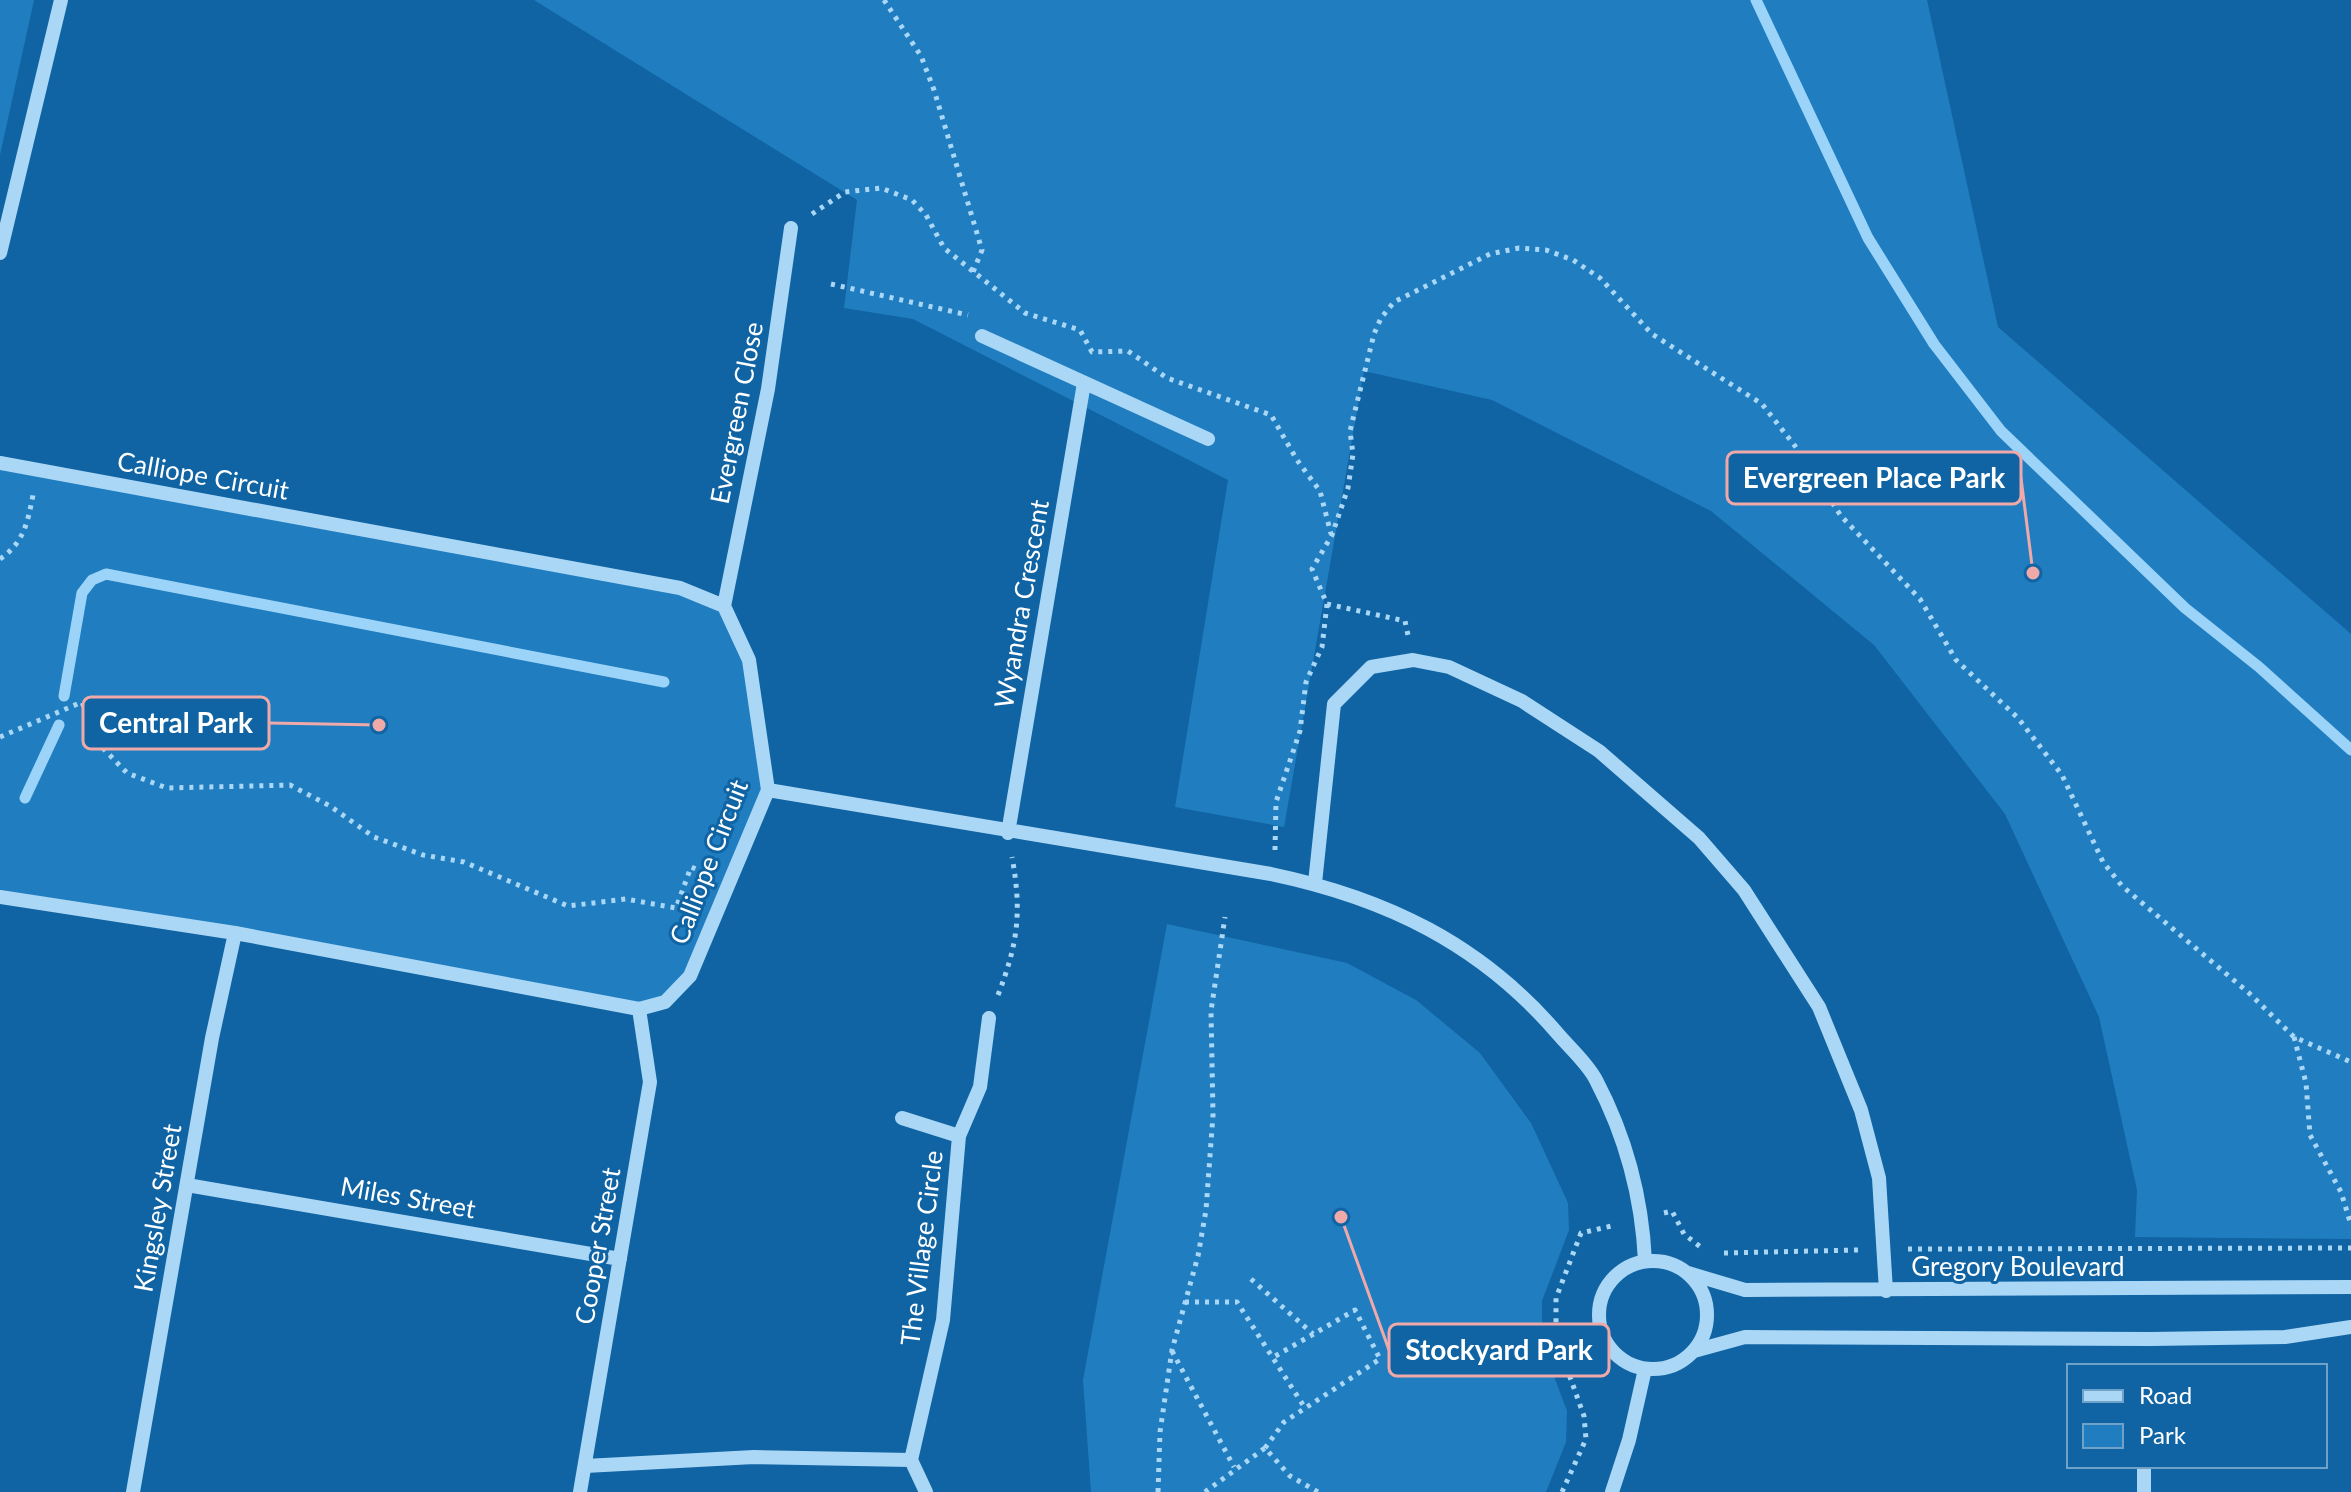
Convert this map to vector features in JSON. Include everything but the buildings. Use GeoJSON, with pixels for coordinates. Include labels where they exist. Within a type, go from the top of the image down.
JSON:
{"type":"FeatureCollection","features":[{"type":"Feature","properties":{"kind":"street"},"geometry":{"type":"LineString","coordinates":[[0,253],[61,0]]}},
{"type":"Feature","properties":{"kind":"street","name":"Evergreen Close"},"geometry":{"type":"LineString","coordinates":[[724,606],[768,389],[791,228]]}},
{"type":"Feature","properties":{"kind":"street"},"geometry":{"type":"LineString","coordinates":[[982,336],[1208,439]]}},
{"type":"Feature","properties":{"kind":"street","name":"Wyandra Crescent"},"geometry":{"type":"LineString","coordinates":[[1008,833],[1084,383]]}},
{"type":"Feature","properties":{"kind":"street","name":"Calliope Circuit"},"geometry":{"type":"LineString","coordinates":[[0,463],[680,588],[724,606],[749,660],[768,790],[690,976],[665,1002],[639,1009]]}},
{"type":"Feature","properties":{"kind":"street"},"geometry":{"type":"LineString","coordinates":[[1315,883],[1334,704],[1371,667],[1413,660],[1449,667],[1522,701],[1599,751],[1699,838],[1744,890],[1819,1007],[1861,1110],[1879,1178],[1886,1291]]}},
{"type":"Feature","properties":{"kind":"street"},"geometry":{"type":"LineString","coordinates":[[768,790],[1315,883],[1407,917],[1476,955],[1542,1016],[1595,1077],[1625,1146],[1643,1220],[1645,1261]]}},
{"type":"Feature","properties":{"kind":"street"},"geometry":{"type":"LineString","coordinates":[[0,897],[235,933],[639,1009]]}},
{"type":"Feature","properties":{"kind":"street","name":"Kingsley Street"},"geometry":{"type":"LineString","coordinates":[[133,1492],[212,1038],[235,933]]}},
{"type":"Feature","properties":{"kind":"street","name":"Cooper Street"},"geometry":{"type":"LineString","coordinates":[[580,1492],[650,1082],[639,1009]]}},
{"type":"Feature","properties":{"kind":"street","name":"The Village Circle"},"geometry":{"type":"LineString","coordinates":[[911,1460],[943,1320],[959,1136],[980,1087],[989,1018]]}},
{"type":"Feature","properties":{"kind":"street","name":"The Village Circle"},"geometry":{"type":"LineString","coordinates":[[902,1118],[959,1136]]}},
{"type":"Feature","properties":{"kind":"street","name":"Miles Street"},"geometry":{"type":"LineString","coordinates":[[187,1185],[620,1259]]}},
{"type":"Feature","properties":{"kind":"street"},"geometry":{"type":"LineString","coordinates":[[1694,1351],[1707,1325],[1708,1312],[1704,1293],[1688,1273],[1668,1262],[1645,1261],[1619,1273],[1604,1292],[1598,1320],[1607,1346],[1626,1363],[1645,1369],[1674,1366],[1694,1351],[1745,1337],[2180,1339],[2285,1337],[2351,1327]]}},
{"type":"Feature","properties":{"kind":"street","name":"Gregory Boulevard"},"geometry":{"type":"LineString","coordinates":[[1688,1273],[1745,1290],[2351,1287]]}},
{"type":"Feature","properties":{"kind":"street"},"geometry":{"type":"LineString","coordinates":[[1612,1492],[1629,1440],[1645,1369]]}},
{"type":"Feature","properties":{"kind":"street"},"geometry":{"type":"LineString","coordinates":[[585,1466],[754,1457],[911,1460],[926,1492]]}},
{"type":"Feature","properties":{"kind":"street"},"geometry":{"type":"LineString","coordinates":[[2144,1468],[2144,1492]]}},
{"type":"Feature","properties":{"kind":"path"},"geometry":{"type":"LineString","coordinates":[[884,0],[921,56],[934,90],[982,250],[973,272]]}},
{"type":"Feature","properties":{"kind":"path"},"geometry":{"type":"LineString","coordinates":[[791,228],[845,192],[881,188],[912,200],[926,215],[944,248],[1025,313],[1080,330],[1092,352],[1128,351],[1167,378],[1271,415],[1297,460],[1320,491],[1332,535]]}},
{"type":"Feature","properties":{"kind":"path"},"geometry":{"type":"LineString","coordinates":[[1275,855],[1276,802],[1300,731],[1306,682],[1322,647],[1327,604],[1312,569],[1332,535],[1348,488],[1353,454],[1350,431],[1374,334],[1381,318],[1394,302],[1490,254],[1519,248],[1546,250],[1573,260],[1600,278],[1652,334],[1762,404],[1795,446],[1841,516],[1920,599],[1956,660],[2018,718],[2062,775],[2103,862],[2122,886],[2249,993],[2294,1037],[2351,1062]]}},
{"type":"Feature","properties":{"kind":"path"},"geometry":{"type":"LineString","coordinates":[[831,284],[968,315],[982,336]]}},
{"type":"Feature","properties":{"kind":"path"},"geometry":{"type":"LineString","coordinates":[[0,559],[12,551],[26,530],[38,470]]}},
{"type":"Feature","properties":{"kind":"path"},"geometry":{"type":"LineString","coordinates":[[1327,604],[1405,621],[1413,660]]}},
{"type":"Feature","properties":{"kind":"path"},"geometry":{"type":"LineString","coordinates":[[0,737],[82,702],[98,743],[127,773],[167,788],[290,785],[330,806],[374,837],[423,855],[464,862],[568,906],[626,899],[676,908],[691,867],[729,883]]}},
{"type":"Feature","properties":{"kind":"path"},"geometry":{"type":"LineString","coordinates":[[989,1018],[1013,958],[1020,901],[1008,833]]}},
{"type":"Feature","properties":{"kind":"path"},"geometry":{"type":"LineString","coordinates":[[1158,1492],[1160,1432],[1172,1350],[1206,1210],[1213,1115],[1211,1011],[1225,917]]}},
{"type":"Feature","properties":{"kind":"path"},"geometry":{"type":"LineString","coordinates":[[2294,1037],[2306,1083],[2310,1135],[2341,1192],[2351,1225]]}},
{"type":"Feature","properties":{"kind":"path"},"geometry":{"type":"LineString","coordinates":[[1251,1279],[1313,1334]]}},
{"type":"Feature","properties":{"kind":"path"},"geometry":{"type":"LineString","coordinates":[[1185,1302],[1237,1302],[1305,1408]]}},
{"type":"Feature","properties":{"kind":"path"},"geometry":{"type":"LineString","coordinates":[[1205,1492],[1234,1467],[1265,1448],[1284,1422],[1380,1359],[1355,1310],[1272,1358]]}},
{"type":"Feature","properties":{"kind":"path"},"geometry":{"type":"LineString","coordinates":[[1172,1350],[1234,1467]]}},
{"type":"Feature","properties":{"kind":"path"},"geometry":{"type":"LineString","coordinates":[[1265,1448],[1290,1476],[1318,1492]]}},
{"type":"Feature","properties":{"kind":"green space"},"geometry":{"type":"Polygon","coordinates":[[[0,0],[34,0],[0,155],[0,0]]]}},
{"type":"Feature","properties":{"kind":"green space"},"geometry":{"type":"Polygon","coordinates":[[[534,0],[1927,0],[1998,327],[2351,634],[2351,1239],[2135,1237],[2137,1190],[2099,1017],[2005,814],[1874,645],[1711,511],[1492,400],[1364,371],[1284,827],[1175,807],[1228,480],[913,319],[844,308],[857,200],[534,0]]]}},
{"type":"Feature","properties":{"kind":"green space"},"geometry":{"type":"Polygon","coordinates":[[[0,463],[680,588],[724,606],[749,660],[768,790],[690,976],[665,1002],[639,1009],[0,897],[0,463]]]}},
{"type":"Feature","properties":{"kind":"green space"},"geometry":{"type":"Polygon","coordinates":[[[1167,924],[1347,963],[1416,1000],[1480,1053],[1531,1123],[1568,1203],[1569,1230],[1542,1301],[1542,1344],[1567,1411],[1566,1442],[1546,1492],[1091,1492],[1083,1380],[1167,924]]]}},
{"type":"Feature","properties":{"kind":"waterway"},"geometry":{"type":"LineString","coordinates":[[1756,0],[1868,238],[1934,344],[2001,431],[2185,608],[2259,667],[2351,750]]}},
{"type":"Feature","properties":{"kind":"waterway"},"geometry":{"type":"LineString","coordinates":[[64,696],[82,593],[92,580],[106,574],[664,682]]}},
{"type":"Feature","properties":{"kind":"waterway"},"geometry":{"type":"LineString","coordinates":[[25,798],[59,725]]}},
{"type":"Feature","properties":{"kind":"place","name":"Evergreen Place Park"},"geometry":{"type":"Point","coordinates":[2033,573]}},
{"type":"Feature","properties":{"kind":"place","name":"Central Park"},"geometry":{"type":"Point","coordinates":[379,725]}},
{"type":"Feature","properties":{"kind":"place","name":"Stockyard Park"},"geometry":{"type":"Point","coordinates":[1341,1217]}}]}
